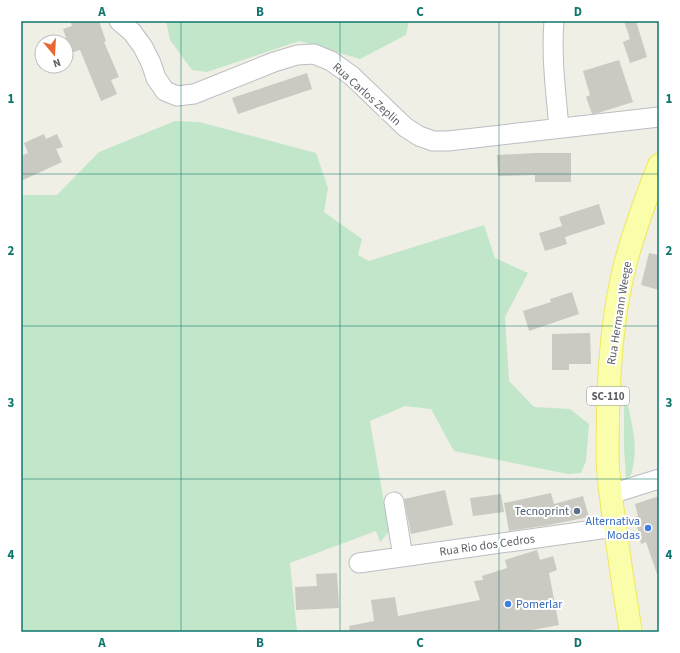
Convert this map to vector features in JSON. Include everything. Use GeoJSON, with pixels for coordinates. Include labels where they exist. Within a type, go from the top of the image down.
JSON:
{"type":"FeatureCollection","features":[{"type":"Feature","properties":{"kind":"main road","name":"Rua Hermann Weege"},"geometry":{"type":"LineString","coordinates":[[631,632],[615,527],[608,467],[609,370],[613,331],[625,266],[636,229],[659,165]]}},
{"type":"Feature","properties":{"kind":"street","name":"Rua Carlos Zeplin"},"geometry":{"type":"LineString","coordinates":[[119,21],[132,32],[143,47],[156,78],[165,91],[177,96],[194,94],[274,62],[296,55],[314,54],[331,61],[352,76],[405,127],[419,136],[433,141],[448,141],[659,118]]}},
{"type":"Feature","properties":{"kind":"street"},"geometry":{"type":"LineString","coordinates":[[554,21],[552,38],[553,61],[559,128]]}},
{"type":"Feature","properties":{"kind":"street"},"geometry":{"type":"LineString","coordinates":[[611,494],[659,478]]}},
{"type":"Feature","properties":{"kind":"street"},"geometry":{"type":"LineString","coordinates":[[394,502],[403,557]]}},
{"type":"Feature","properties":{"kind":"street","name":"Rua Rio dos Cedros"},"geometry":{"type":"LineString","coordinates":[[359,563],[615,527]]}},
{"type":"Feature","properties":{"kind":"green space"},"geometry":{"type":"Polygon","coordinates":[[[166,21],[409,21],[406,35],[360,59],[299,41],[207,72],[192,70],[170,40],[166,21]]]}},
{"type":"Feature","properties":{"kind":"green space"},"geometry":{"type":"Polygon","coordinates":[[[175,121],[199,122],[316,153],[328,188],[324,212],[362,239],[358,255],[369,261],[484,225],[495,258],[528,273],[505,317],[509,381],[534,407],[570,409],[589,424],[586,461],[581,473],[568,474],[454,451],[431,409],[405,406],[370,421],[389,532],[380,542],[376,531],[290,563],[297,632],[21,632],[21,195],[57,195],[99,152],[175,121]]]}},
{"type":"Feature","properties":{"kind":"green space"},"geometry":{"type":"Polygon","coordinates":[[[626,397],[635,449],[632,472],[631,475],[626,478],[624,448],[624,398],[626,397]]]}},
{"type":"Feature","properties":{"kind":"building"},"geometry":{"type":"Polygon","coordinates":[[[70,21],[99,21],[106,41],[104,42],[119,77],[111,80],[117,94],[101,101],[80,50],[74,52],[74,34],[65,34],[63,29],[72,26],[70,21]]]}},
{"type":"Feature","properties":{"kind":"building"},"geometry":{"type":"Polygon","coordinates":[[[624,21],[636,21],[647,57],[630,63],[623,42],[630,39],[624,21]]]}},
{"type":"Feature","properties":{"kind":"building"},"geometry":{"type":"Polygon","coordinates":[[[619,60],[633,102],[592,114],[586,97],[590,95],[583,71],[619,60]]]}},
{"type":"Feature","properties":{"kind":"building"},"geometry":{"type":"Polygon","coordinates":[[[307,73],[312,89],[238,114],[232,98],[307,73]]]}},
{"type":"Feature","properties":{"kind":"building"},"geometry":{"type":"Polygon","coordinates":[[[44,134],[46,139],[57,134],[63,147],[56,149],[62,162],[21,181],[21,156],[28,153],[24,143],[44,134]]]}},
{"type":"Feature","properties":{"kind":"building"},"geometry":{"type":"Polygon","coordinates":[[[571,153],[571,182],[535,182],[535,175],[498,176],[497,155],[571,153]]]}},
{"type":"Feature","properties":{"kind":"building"},"geometry":{"type":"Polygon","coordinates":[[[599,204],[605,224],[565,237],[567,244],[545,251],[539,233],[562,226],[559,217],[599,204]]]}},
{"type":"Feature","properties":{"kind":"building"},"geometry":{"type":"Polygon","coordinates":[[[649,253],[659,255],[659,290],[641,285],[649,253]]]}},
{"type":"Feature","properties":{"kind":"building"},"geometry":{"type":"Polygon","coordinates":[[[572,292],[579,314],[529,331],[523,311],[551,302],[550,299],[572,292]]]}},
{"type":"Feature","properties":{"kind":"building"},"geometry":{"type":"Polygon","coordinates":[[[590,333],[591,364],[569,364],[569,370],[552,370],[552,334],[590,333]]]}},
{"type":"Feature","properties":{"kind":"building"},"geometry":{"type":"Polygon","coordinates":[[[445,490],[453,525],[411,534],[404,499],[445,490]]]}},
{"type":"Feature","properties":{"kind":"building"},"geometry":{"type":"Polygon","coordinates":[[[551,493],[554,504],[583,496],[589,517],[509,531],[504,503],[551,493]]]}},
{"type":"Feature","properties":{"kind":"building"},"geometry":{"type":"Polygon","coordinates":[[[501,494],[504,512],[473,516],[470,498],[501,494]]]}},
{"type":"Feature","properties":{"kind":"building","name":"Alternativa Modas"},"geometry":{"type":"Polygon","coordinates":[[[659,496],[659,574],[657,574],[646,542],[641,544],[635,517],[638,516],[635,504],[659,496]]]}},
{"type":"Feature","properties":{"kind":"building","name":"Pomerlar"},"geometry":{"type":"Polygon","coordinates":[[[537,550],[540,560],[553,556],[557,570],[549,573],[559,625],[522,632],[350,632],[349,626],[374,621],[371,600],[395,597],[398,616],[480,600],[474,581],[483,580],[482,576],[507,568],[505,560],[537,550]]]}},
{"type":"Feature","properties":{"kind":"building"},"geometry":{"type":"Polygon","coordinates":[[[337,573],[339,608],[296,610],[295,587],[317,586],[316,574],[337,573]]]}},
{"type":"Feature","properties":{"kind":"place","name":"Tecnoprint"},"geometry":{"type":"Point","coordinates":[577,511]}},
{"type":"Feature","properties":{"kind":"place","name":"Alternativa Modas"},"geometry":{"type":"Point","coordinates":[648,528]}},
{"type":"Feature","properties":{"kind":"place","name":"Pomerlar"},"geometry":{"type":"Point","coordinates":[508,604]}}]}
